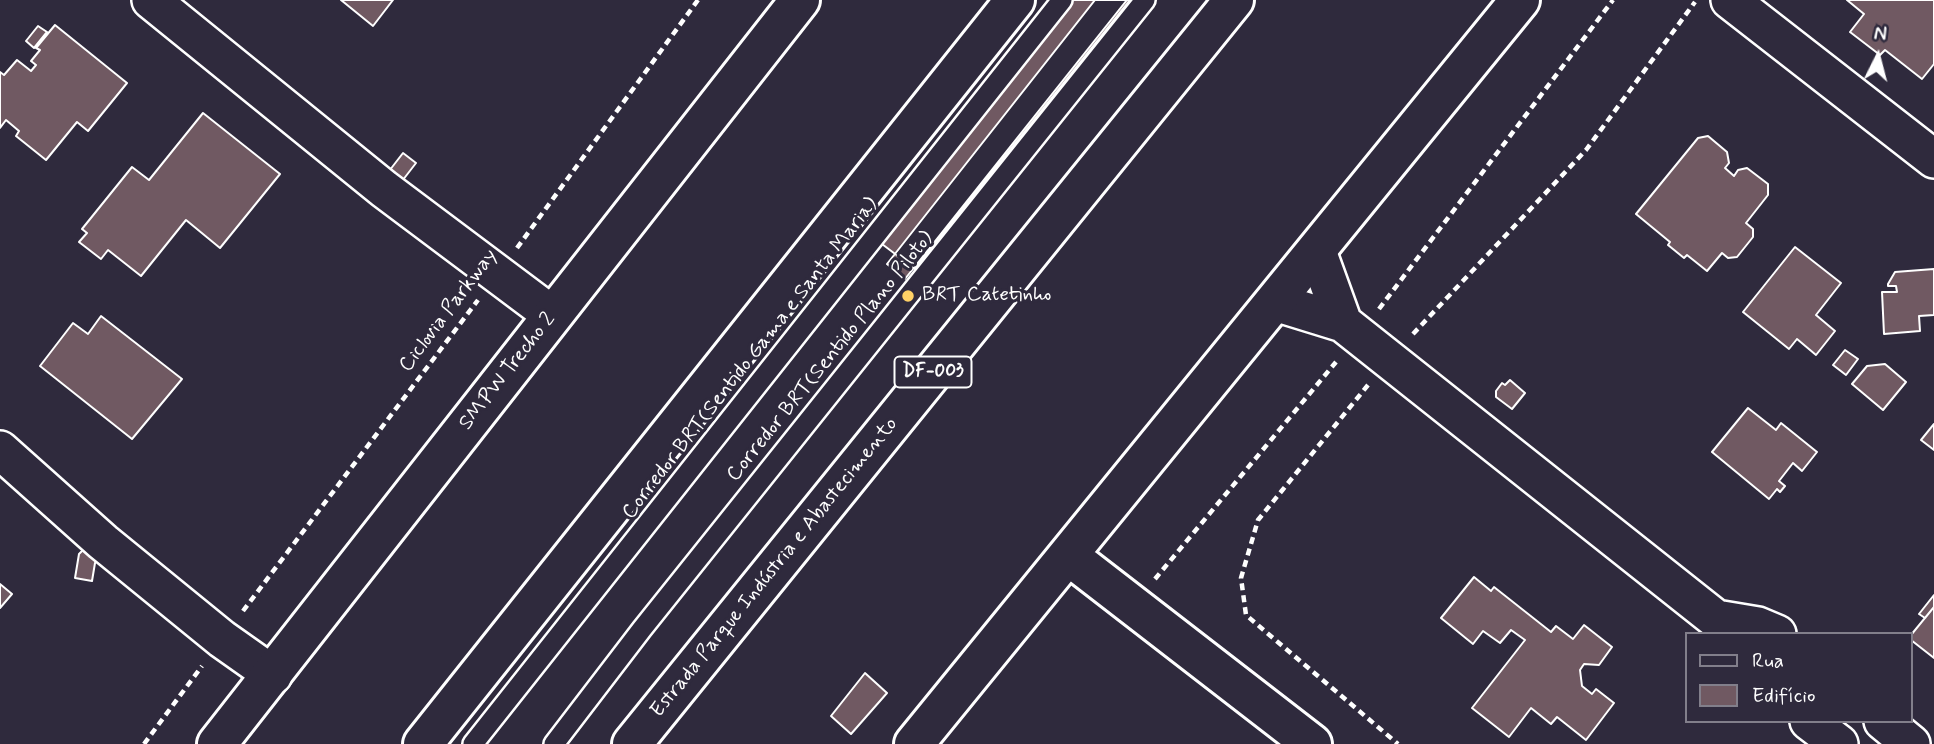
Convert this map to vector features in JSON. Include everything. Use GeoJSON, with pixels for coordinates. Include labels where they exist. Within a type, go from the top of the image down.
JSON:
{"type":"FeatureCollection","features":[{"type":"Feature","properties":{"kind":"main road","name":"SMPW Trecho 2"},"geometry":{"type":"LineString","coordinates":[[217,744],[800,0]]}},
{"type":"Feature","properties":{"kind":"main road"},"geometry":{"type":"LineString","coordinates":[[423,744],[1015,0]]}},
{"type":"Feature","properties":{"kind":"main road","name":"Estrada Parque Indústria e Abastecimento"},"geometry":{"type":"LineString","coordinates":[[632,744],[1234,0]]}},
{"type":"Feature","properties":{"kind":"main road"},"geometry":{"type":"LineString","coordinates":[[914,744],[1520,0]]}},
{"type":"Feature","properties":{"kind":"main road"},"geometry":{"type":"LineString","coordinates":[[1069,556],[1312,744]]}},
{"type":"Feature","properties":{"kind":"street"},"geometry":{"type":"LineString","coordinates":[[151,0],[384,189],[552,315]]}},
{"type":"Feature","properties":{"kind":"street"},"geometry":{"type":"LineString","coordinates":[[769,38],[775,0]]}},
{"type":"Feature","properties":{"kind":"street"},"geometry":{"type":"LineString","coordinates":[[1730,0],[1934,159]]}},
{"type":"Feature","properties":{"kind":"street"},"geometry":{"type":"LineString","coordinates":[[1317,251],[1343,323]]}},
{"type":"Feature","properties":{"kind":"street"},"geometry":{"type":"LineString","coordinates":[[1275,302],[1343,323],[1719,626],[1758,626],[1772,632]]}},
{"type":"Feature","properties":{"kind":"street"},"geometry":{"type":"LineString","coordinates":[[1,453],[103,542],[222,639],[273,675]]}},
{"type":"Feature","properties":{"kind":"street"},"geometry":{"type":"LineString","coordinates":[[1812,723],[1839,744]]}},
{"type":"Feature","properties":{"kind":"street"},"geometry":{"type":"LineString","coordinates":[[1863,744],[1879,723]]}},
{"type":"Feature","properties":{"kind":"street"},"geometry":{"type":"LineString","coordinates":[[1884,723],[1912,744]]}},
{"type":"Feature","properties":{"kind":"lane","name":"Corredor BRT(Sentido Gama e Santa Maria)"},"geometry":{"type":"LineString","coordinates":[[473,744],[1062,0]]}},
{"type":"Feature","properties":{"kind":"lane","name":"Corredor BRT(Sentido Plano Piloto)"},"geometry":{"type":"LineString","coordinates":[[555,744],[642,629],[1145,0]]}},
{"type":"Feature","properties":{"kind":"path","name":"Ciclovia Parkway"},"geometry":{"type":"LineString","coordinates":[[144,744],[498,274],[698,0]]}},
{"type":"Feature","properties":{"kind":"building"},"geometry":{"type":"Polygon","coordinates":[[[341,0],[393,0],[373,26],[341,0]]]}},
{"type":"Feature","properties":{"kind":"building"},"geometry":{"type":"Polygon","coordinates":[[[1073,0],[1130,0],[915,269],[878,241],[1073,0]]]}},
{"type":"Feature","properties":{"kind":"building"},"geometry":{"type":"Polygon","coordinates":[[[1095,0],[1127,0],[905,279],[887,264],[1095,0]]]}},
{"type":"Feature","properties":{"kind":"building"},"geometry":{"type":"Polygon","coordinates":[[[1847,0],[1934,0],[1934,64],[1922,79],[1885,50],[1880,55],[1850,32],[1864,14],[1847,0]]]}},
{"type":"Feature","properties":{"kind":"building"},"geometry":{"type":"Polygon","coordinates":[[[55,25],[127,83],[88,131],[77,122],[46,160],[16,136],[19,131],[6,120],[0,128],[0,72],[4,75],[17,60],[31,71],[36,65],[31,61],[40,50],[36,48],[55,25]]]}},
{"type":"Feature","properties":{"kind":"building"},"geometry":{"type":"Polygon","coordinates":[[[38,26],[47,32],[34,48],[26,41],[38,26]]]}},
{"type":"Feature","properties":{"kind":"building"},"geometry":{"type":"Polygon","coordinates":[[[203,113],[280,174],[220,248],[186,220],[141,276],[108,250],[101,259],[79,242],[87,233],[82,229],[132,167],[149,180],[203,113]]]}},
{"type":"Feature","properties":{"kind":"building"},"geometry":{"type":"Polygon","coordinates":[[[1708,136],[1727,152],[1729,163],[1725,168],[1734,176],[1738,170],[1747,168],[1768,184],[1768,195],[1746,223],[1753,229],[1753,237],[1737,257],[1728,258],[1722,253],[1707,271],[1687,255],[1684,258],[1668,245],[1670,242],[1636,214],[1698,138],[1708,136]]]}},
{"type":"Feature","properties":{"kind":"building"},"geometry":{"type":"Polygon","coordinates":[[[403,153],[416,163],[399,185],[386,175],[403,153]]]}},
{"type":"Feature","properties":{"kind":"building"},"geometry":{"type":"Polygon","coordinates":[[[1795,247],[1841,283],[1816,315],[1835,331],[1816,355],[1797,339],[1789,349],[1743,312],[1795,247]]]}},
{"type":"Feature","properties":{"kind":"building"},"geometry":{"type":"Polygon","coordinates":[[[1934,269],[1934,315],[1919,316],[1920,331],[1884,334],[1882,292],[1897,292],[1896,286],[1888,286],[1895,272],[1934,269]]]}},
{"type":"Feature","properties":{"kind":"building"},"geometry":{"type":"Polygon","coordinates":[[[101,316],[182,379],[132,439],[40,366],[73,323],[88,334],[101,316]]]}},
{"type":"Feature","properties":{"kind":"building"},"geometry":{"type":"Polygon","coordinates":[[[1845,350],[1858,359],[1846,375],[1833,365],[1845,350]]]}},
{"type":"Feature","properties":{"kind":"building"},"geometry":{"type":"Polygon","coordinates":[[[1885,364],[1906,382],[1883,410],[1852,384],[1867,366],[1885,364]]]}},
{"type":"Feature","properties":{"kind":"building"},"geometry":{"type":"Polygon","coordinates":[[[1510,380],[1525,393],[1512,409],[1496,397],[1496,391],[1502,383],[1505,385],[1510,380]]]}},
{"type":"Feature","properties":{"kind":"building"},"geometry":{"type":"Polygon","coordinates":[[[1748,408],[1776,430],[1781,423],[1817,452],[1802,471],[1793,463],[1779,481],[1785,486],[1780,492],[1777,489],[1769,499],[1712,452],[1748,408]]]}},
{"type":"Feature","properties":{"kind":"building"},"geometry":{"type":"Polygon","coordinates":[[[1934,424],[1934,450],[1921,440],[1934,424]]]}},
{"type":"Feature","properties":{"kind":"building"},"geometry":{"type":"Polygon","coordinates":[[[88,545],[100,555],[95,563],[92,581],[75,578],[79,554],[88,545]]]}},
{"type":"Feature","properties":{"kind":"building"},"geometry":{"type":"Polygon","coordinates":[[[1474,577],[1491,591],[1494,587],[1551,632],[1556,626],[1573,639],[1584,625],[1612,647],[1599,665],[1584,664],[1580,670],[1582,686],[1592,694],[1596,689],[1614,703],[1586,740],[1557,717],[1551,724],[1531,708],[1509,737],[1472,708],[1525,640],[1511,630],[1500,643],[1483,631],[1473,644],[1441,618],[1474,577]]]}},
{"type":"Feature","properties":{"kind":"building"},"geometry":{"type":"Polygon","coordinates":[[[0,584],[12,594],[0,608],[0,584]]]}},
{"type":"Feature","properties":{"kind":"building"},"geometry":{"type":"Polygon","coordinates":[[[1934,595],[1934,607],[1925,618],[1919,614],[1934,595]]]}},
{"type":"Feature","properties":{"kind":"building"},"geometry":{"type":"Polygon","coordinates":[[[1934,607],[1934,658],[1913,642],[1913,633],[1934,607]]]}},
{"type":"Feature","properties":{"kind":"building"},"geometry":{"type":"Polygon","coordinates":[[[865,673],[887,693],[851,734],[831,716],[865,673]]]}},
{"type":"Feature","properties":{"kind":"place","name":"BRT Catetinho"},"geometry":{"type":"Point","coordinates":[908,296]}}]}
